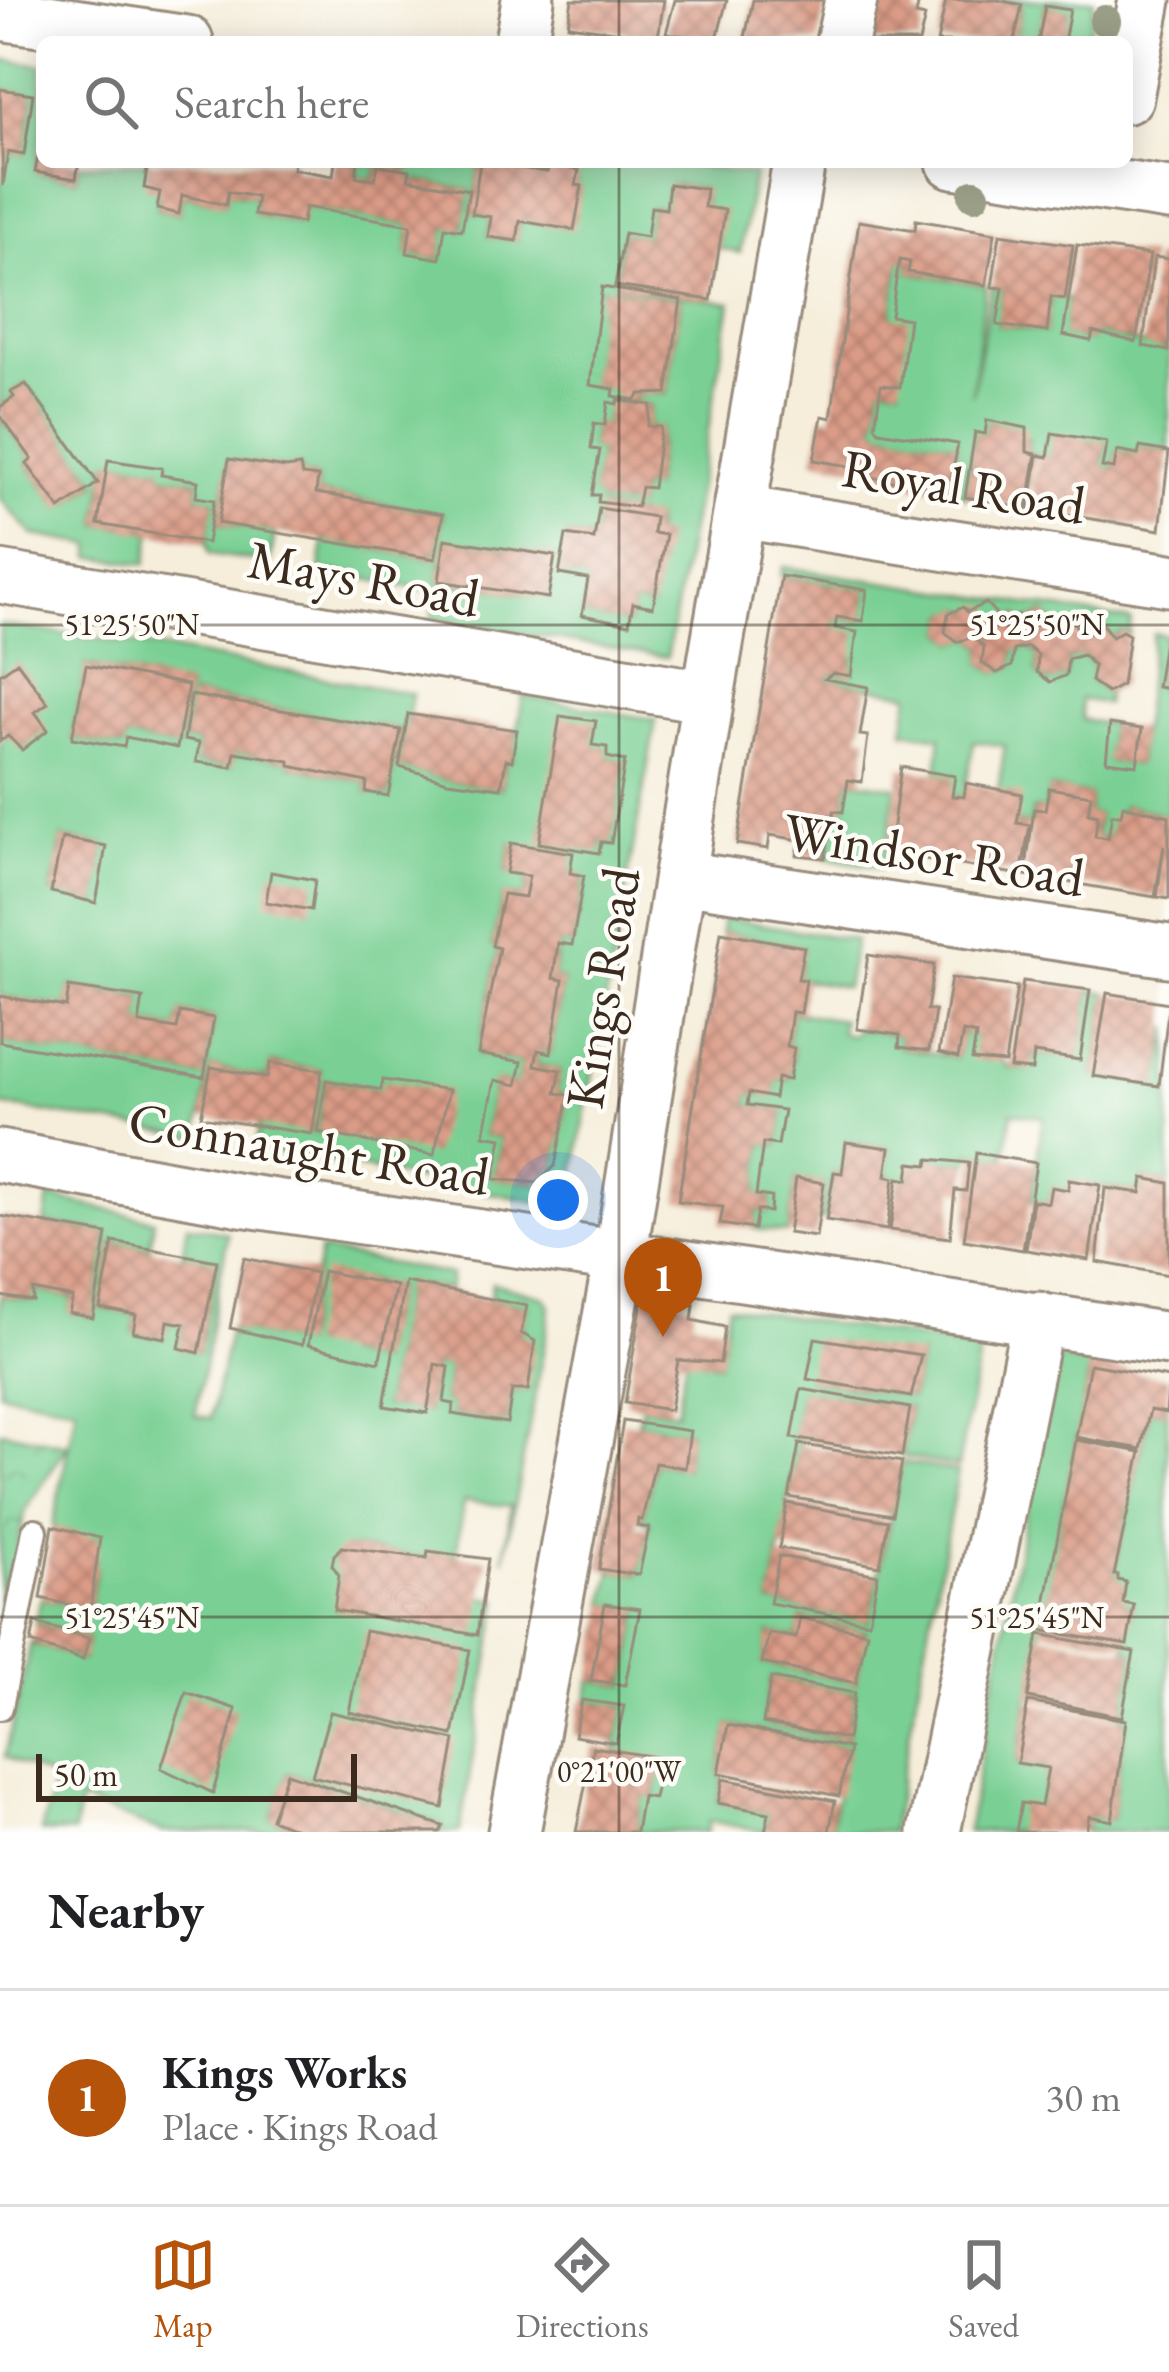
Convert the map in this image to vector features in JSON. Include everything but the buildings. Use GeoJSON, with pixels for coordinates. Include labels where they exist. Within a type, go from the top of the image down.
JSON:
{"type":"FeatureCollection","features":[{"type":"Feature","properties":{"kind":"street"},"geometry":{"type":"LineString","coordinates":[[522,36],[528,0]]}},
{"type":"Feature","properties":{"kind":"street"},"geometry":{"type":"LineString","coordinates":[[843,36],[851,0]]}},
{"type":"Feature","properties":{"kind":"street"},"geometry":{"type":"LineString","coordinates":[[1133,65],[1145,0]]}},
{"type":"Feature","properties":{"kind":"street"},"geometry":{"type":"LineString","coordinates":[[0,14],[147,36]]}},
{"type":"Feature","properties":{"kind":"street","name":"Kings Road"},"geometry":{"type":"LineString","coordinates":[[514,1832],[620,1258],[798,168]]}},
{"type":"Feature","properties":{"kind":"street"},"geometry":{"type":"LineString","coordinates":[[1033,168],[1113,174],[1169,194]]}},
{"type":"Feature","properties":{"kind":"street","name":"Royal Road"},"geometry":{"type":"LineString","coordinates":[[740,512],[1169,580]]}},
{"type":"Feature","properties":{"kind":"street","name":"Mays Road"},"geometry":{"type":"LineString","coordinates":[[0,578],[709,697]]}},
{"type":"Feature","properties":{"kind":"street","name":"Windsor Road"},"geometry":{"type":"LineString","coordinates":[[681,877],[1169,951]]}},
{"type":"Feature","properties":{"kind":"street","name":"Connaught Road"},"geometry":{"type":"LineString","coordinates":[[0,1156],[158,1186],[1169,1339]]}},
{"type":"Feature","properties":{"kind":"street"},"geometry":{"type":"LineString","coordinates":[[934,1832],[1038,1318]]}},
{"type":"Feature","properties":{"kind":"lane"},"geometry":{"type":"LineString","coordinates":[[0,1707],[35,1531]]}},
{"type":"Feature","properties":{"kind":"green space"},"geometry":{"type":"Polygon","coordinates":[[[998,0],[1094,0],[1089,36],[1065,36],[1069,11],[1045,6],[1039,36],[1016,36],[1022,5],[998,0]]]}},
{"type":"Feature","properties":{"kind":"green space"},"geometry":{"type":"Polygon","coordinates":[[[0,59],[36,64],[36,172],[76,179],[78,168],[150,168],[160,192],[157,209],[179,214],[182,195],[225,204],[228,192],[257,197],[255,215],[301,223],[305,207],[411,225],[407,253],[439,259],[445,227],[462,230],[469,190],[408,179],[409,169],[401,168],[479,168],[472,213],[491,217],[488,237],[517,240],[520,221],[576,185],[578,171],[564,168],[710,168],[754,175],[740,253],[718,248],[704,207],[705,189],[670,184],[666,209],[651,207],[647,237],[623,234],[615,286],[731,303],[667,657],[432,619],[436,592],[320,570],[324,540],[435,559],[443,514],[316,493],[318,478],[302,475],[300,466],[229,460],[218,523],[275,532],[270,563],[210,554],[207,543],[214,500],[196,497],[198,481],[161,475],[161,468],[108,460],[98,524],[152,532],[146,564],[92,557],[92,545],[33,535],[0,499],[0,416],[32,459],[27,464],[60,508],[98,483],[26,384],[0,407],[0,186],[8,152],[24,154],[33,95],[0,89],[0,59]],[[603,288],[591,385],[614,389],[635,400],[640,394],[667,393],[681,300],[603,288]],[[609,403],[605,425],[594,424],[591,448],[600,450],[593,494],[599,495],[599,502],[637,507],[641,487],[653,488],[661,428],[648,426],[651,405],[609,403]],[[600,508],[594,539],[567,535],[560,574],[588,579],[583,615],[629,624],[633,603],[652,607],[655,518],[600,508]],[[445,540],[439,581],[548,598],[554,556],[445,540]]]}},
{"type":"Feature","properties":{"kind":"green space"},"geometry":{"type":"Polygon","coordinates":[[[357,168],[377,168],[375,179],[356,177],[357,168]]]}},
{"type":"Feature","properties":{"kind":"green space"},"geometry":{"type":"Polygon","coordinates":[[[900,260],[910,262],[909,272],[986,285],[972,395],[992,287],[1003,288],[998,325],[1046,332],[1051,297],[1069,299],[1064,335],[1091,341],[1093,332],[1169,351],[1169,452],[1141,447],[1138,455],[1117,451],[1114,469],[1102,467],[1107,442],[1048,457],[1027,452],[1029,439],[988,420],[985,434],[975,433],[965,497],[949,492],[957,444],[879,431],[875,426],[881,385],[900,387],[891,316],[900,260]]]}},
{"type":"Feature","properties":{"kind":"green space"},"geometry":{"type":"Polygon","coordinates":[[[783,567],[1131,620],[1129,635],[1122,631],[1112,637],[1103,625],[1084,636],[1073,623],[1059,630],[1044,613],[1026,622],[1018,615],[1003,622],[963,608],[948,614],[945,632],[957,642],[973,637],[984,647],[982,663],[996,673],[1012,666],[1014,650],[1028,647],[1038,655],[1037,673],[1050,682],[1066,675],[1068,659],[1083,655],[1094,666],[1091,681],[1107,693],[1106,704],[1080,699],[1082,720],[1110,724],[1107,761],[1137,765],[1153,633],[1165,635],[1157,687],[1169,689],[1165,711],[1169,712],[1169,816],[1123,805],[1108,838],[1095,836],[1098,815],[1088,813],[1090,795],[1049,788],[1045,810],[1033,809],[1030,825],[1017,823],[998,790],[1005,746],[974,741],[964,797],[952,796],[937,773],[941,737],[904,731],[910,694],[825,679],[833,673],[851,675],[853,657],[835,628],[837,617],[862,621],[867,590],[781,576],[783,567]]]}},
{"type":"Feature","properties":{"kind":"green space"},"geometry":{"type":"Polygon","coordinates":[[[0,625],[143,645],[412,694],[399,767],[449,781],[501,788],[506,759],[512,760],[523,696],[656,720],[570,1200],[554,1205],[256,1148],[259,1123],[312,1133],[321,1070],[271,1063],[267,1078],[211,1067],[197,1137],[0,1105],[0,1042],[204,1077],[214,1018],[181,1012],[177,1029],[139,1023],[142,997],[70,987],[66,1007],[0,996],[0,741],[7,736],[0,725],[0,625]],[[86,665],[72,738],[123,747],[126,737],[177,748],[188,686],[86,665]],[[192,695],[184,740],[199,743],[197,763],[231,767],[235,752],[290,761],[291,766],[367,782],[366,792],[388,795],[400,730],[192,695]],[[560,717],[599,852],[601,842],[611,843],[625,762],[607,757],[560,717]],[[62,838],[51,892],[96,903],[105,846],[62,838]],[[511,843],[506,872],[528,876],[525,897],[503,895],[492,945],[499,948],[478,1054],[522,1062],[517,1085],[495,1081],[484,1134],[502,1138],[494,1178],[536,1183],[555,1166],[568,1095],[556,1093],[560,1070],[535,1064],[538,1050],[551,1052],[563,980],[553,978],[558,943],[572,945],[584,877],[511,843]],[[326,1080],[318,1132],[381,1090],[326,1080]]]}},
{"type":"Feature","properties":{"kind":"green space"},"geometry":{"type":"Polygon","coordinates":[[[848,780],[896,787],[884,868],[825,858],[834,811],[843,812],[848,780]]]}},
{"type":"Feature","properties":{"kind":"green space"},"geometry":{"type":"Polygon","coordinates":[[[723,918],[855,940],[846,987],[798,979],[803,947],[721,932],[723,918]]]}},
{"type":"Feature","properties":{"kind":"green space"},"geometry":{"type":"Polygon","coordinates":[[[1090,990],[1107,993],[1093,1076],[1158,1086],[1169,1026],[1169,1183],[1143,1178],[1141,1193],[1070,1181],[1068,1190],[1051,1187],[1048,1203],[1031,1200],[1043,1117],[1012,1112],[1005,1158],[970,1153],[969,1163],[930,1159],[908,1180],[886,1176],[889,1148],[847,1142],[842,1173],[833,1173],[826,1220],[820,1220],[824,1184],[796,1179],[788,1233],[754,1229],[757,1210],[769,1212],[771,1198],[756,1195],[763,1143],[778,1145],[784,1110],[747,1105],[749,1093],[773,1097],[777,1078],[789,1080],[792,1012],[842,1020],[841,1033],[852,1035],[857,1029],[900,1035],[899,1047],[957,1058],[963,1032],[976,1035],[1010,1068],[1031,1069],[1034,1053],[1079,1059],[1090,990]]]}},
{"type":"Feature","properties":{"kind":"green space"},"geometry":{"type":"Polygon","coordinates":[[[49,1197],[154,1220],[150,1248],[113,1242],[100,1308],[136,1315],[133,1332],[164,1338],[168,1321],[184,1324],[180,1348],[199,1353],[217,1262],[182,1255],[188,1225],[228,1233],[195,1416],[211,1418],[230,1328],[302,1344],[320,1250],[451,1275],[449,1290],[405,1283],[384,1406],[427,1412],[435,1364],[449,1367],[444,1401],[454,1404],[453,1414],[506,1423],[512,1390],[528,1389],[521,1333],[527,1306],[490,1299],[492,1283],[545,1297],[550,1306],[548,1325],[504,1560],[511,1506],[464,1501],[456,1555],[427,1558],[352,1548],[339,1574],[499,1600],[460,1832],[440,1832],[442,1825],[288,1773],[271,1819],[302,1832],[163,1832],[80,1801],[74,1832],[41,1832],[55,1780],[5,1757],[31,1643],[83,1660],[88,1638],[35,1623],[41,1598],[90,1609],[96,1567],[53,1526],[76,1407],[0,1392],[0,1296],[32,1301],[33,1290],[73,1298],[70,1313],[93,1317],[107,1234],[45,1223],[49,1197]],[[360,1279],[344,1354],[378,1362],[396,1287],[360,1279]]]}},
{"type":"Feature","properties":{"kind":"green space"},"geometry":{"type":"Polygon","coordinates":[[[728,1306],[980,1349],[958,1467],[902,1456],[910,1408],[801,1390],[793,1436],[799,1444],[770,1603],[869,1622],[902,1462],[958,1472],[891,1832],[829,1832],[848,1748],[729,1725],[718,1802],[769,1813],[765,1832],[710,1821],[707,1832],[636,1832],[642,1796],[655,1797],[661,1761],[615,1751],[624,1706],[587,1701],[591,1680],[626,1685],[640,1610],[605,1604],[612,1571],[639,1574],[650,1522],[642,1520],[655,1463],[685,1468],[689,1431],[638,1423],[642,1406],[676,1412],[686,1358],[719,1364],[728,1306]],[[921,1355],[807,1379],[911,1397],[921,1355]],[[801,1618],[796,1638],[769,1633],[763,1663],[856,1683],[866,1632],[801,1618]],[[771,1678],[763,1723],[847,1739],[855,1693],[771,1678]]]}},
{"type":"Feature","properties":{"kind":"green space"},"geometry":{"type":"Polygon","coordinates":[[[1054,1357],[1090,1364],[1017,1763],[1048,1768],[1041,1806],[1016,1832],[967,1832],[1054,1357]]]}},
{"type":"Feature","properties":{"kind":"green space"},"geometry":{"type":"Polygon","coordinates":[[[1167,1403],[1169,1832],[1086,1832],[1089,1816],[1112,1820],[1134,1653],[1126,1650],[1133,1605],[1123,1603],[1114,1574],[1150,1410],[1165,1412],[1167,1403]]]}},
{"type":"Feature","properties":{"kind":"green space"},"geometry":{"type":"Polygon","coordinates":[[[0,1431],[68,1445],[25,1511],[0,1637],[0,1431]]]}},
{"type":"Feature","properties":{"kind":"place","name":"Kings Works"},"geometry":{"type":"Point","coordinates":[663,1337]}}]}
